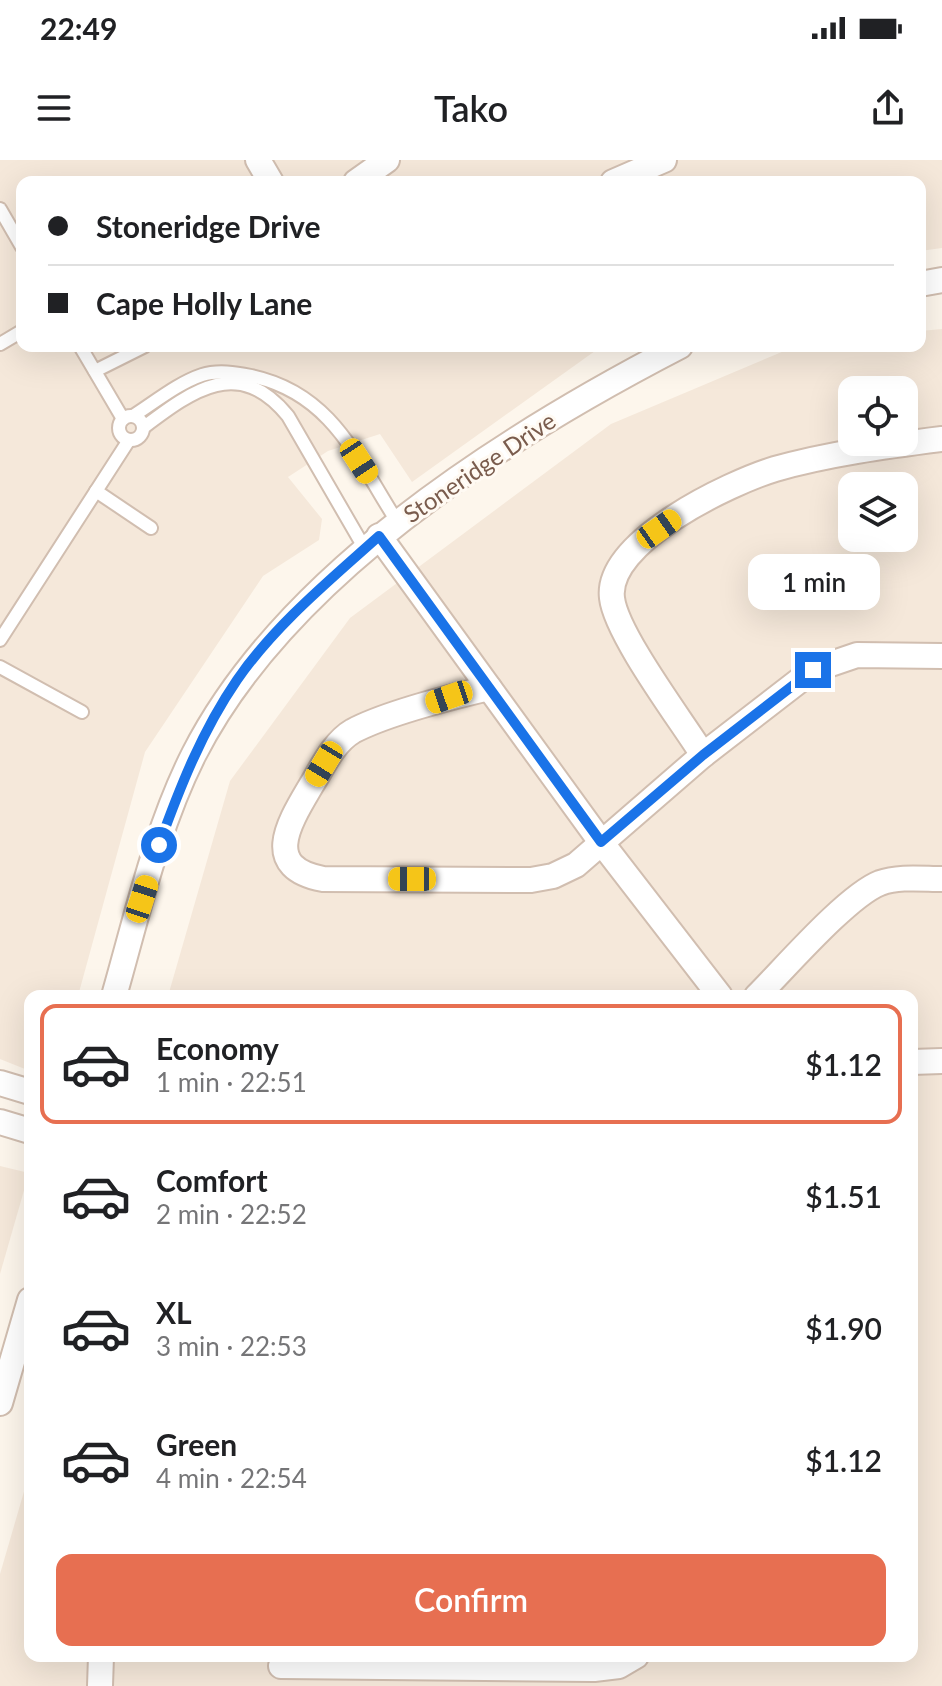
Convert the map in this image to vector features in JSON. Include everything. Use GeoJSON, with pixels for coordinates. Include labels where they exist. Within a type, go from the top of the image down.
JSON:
{"type":"FeatureCollection","features":[{"type":"Feature","properties":{"kind":"street"},"geometry":{"type":"LineString","coordinates":[[364,176],[387,160]]}},
{"type":"Feature","properties":{"kind":"street"},"geometry":{"type":"LineString","coordinates":[[627,176],[664,160]]}},
{"type":"Feature","properties":{"kind":"street","name":"Stoneridge Drive"},"geometry":{"type":"LineString","coordinates":[[116,990],[159,845],[183,778],[206,732],[238,679],[255,658],[292,617],[381,536],[541,426],[616,379],[668,352]]}},
{"type":"Feature","properties":{"kind":"street"},"geometry":{"type":"LineString","coordinates":[[703,755],[616,616],[612,584],[631,550],[675,518],[770,471],[802,462],[942,439]]}},
{"type":"Feature","properties":{"kind":"street"},"geometry":{"type":"LineString","coordinates":[[381,536],[601,842],[715,990]]}},
{"type":"Feature","properties":{"kind":"street"},"geometry":{"type":"LineString","coordinates":[[489,688],[449,697],[355,730],[339,743],[287,829],[285,848],[292,865],[301,872],[323,879],[543,879],[576,865],[703,755],[824,665],[843,658],[875,653],[942,656]]}},
{"type":"Feature","properties":{"kind":"street"},"geometry":{"type":"LineString","coordinates":[[449,697],[472,665]]}},
{"type":"Feature","properties":{"kind":"street"},"geometry":{"type":"LineString","coordinates":[[763,990],[870,888],[888,881],[942,879]]}},
{"type":"Feature","properties":{"kind":"street"},"geometry":{"type":"LineString","coordinates":[[918,1062],[942,1061]]}},
{"type":"Feature","properties":{"kind":"street"},"geometry":{"type":"LineString","coordinates":[[0,1083],[24,1090]]}},
{"type":"Feature","properties":{"kind":"street"},"geometry":{"type":"LineString","coordinates":[[0,1122],[24,1129]]}},
{"type":"Feature","properties":{"kind":"street"},"geometry":{"type":"LineString","coordinates":[[0,1403],[24,1321]]}},
{"type":"Feature","properties":{"kind":"street"},"geometry":{"type":"LineString","coordinates":[[100,1686],[101,1662]]}},
{"type":"Feature","properties":{"kind":"street"},"geometry":{"type":"LineString","coordinates":[[281,1669],[594,1669],[619,1666],[626,1662]]}},
{"type":"Feature","properties":{"kind":"lane"},"geometry":{"type":"LineString","coordinates":[[0,209],[16,237]]}},
{"type":"Feature","properties":{"kind":"lane"},"geometry":{"type":"LineString","coordinates":[[84,352],[128,417],[138,418],[144,427]]}},
{"type":"Feature","properties":{"kind":"lane"},"geometry":{"type":"LineString","coordinates":[[95,371],[133,352]]}},
{"type":"Feature","properties":{"kind":"lane"},"geometry":{"type":"LineString","coordinates":[[129,440],[120,434],[128,417],[192,380],[213,373],[249,375],[286,386],[306,396],[330,419],[381,536]]}},
{"type":"Feature","properties":{"kind":"lane"},"geometry":{"type":"LineString","coordinates":[[0,640],[129,440],[139,437],[144,427],[192,393],[208,386],[226,382],[259,389],[275,400],[381,536]]}},
{"type":"Feature","properties":{"kind":"lane"},"geometry":{"type":"LineString","coordinates":[[96,491],[151,528]]}},
{"type":"Feature","properties":{"kind":"lane"},"geometry":{"type":"LineString","coordinates":[[0,667],[82,712]]}},
{"type":"Feature","properties":{"kind":"shaded area"},"geometry":{"type":"Polygon","coordinates":[[[0,160],[942,160],[942,248],[926,250],[926,176],[16,176],[16,352],[594,352],[412,482],[380,434],[328,451],[288,477],[322,519],[319,540],[263,576],[145,752],[80,990],[24,990],[24,1069],[0,1059],[0,160]]]}},
{"type":"Feature","properties":{"kind":"shaded area"},"geometry":{"type":"Polygon","coordinates":[[[942,329],[942,1686],[0,1686],[0,1574],[24,1492],[24,1662],[918,1662],[918,990],[170,990],[230,781],[350,618],[611,424],[782,352],[926,352],[926,330],[942,329]]]}},
{"type":"Feature","properties":{"kind":"shaded area"},"geometry":{"type":"Polygon","coordinates":[[[0,1166],[24,1172],[24,1190],[0,1274],[0,1166]]]}},
{"type":"Feature","properties":{"kind":"route"},"geometry":{"type":"LineString","coordinates":[[159,845],[193,756],[238,679],[292,617],[379,536],[601,842],[703,755],[813,670]]}}]}
